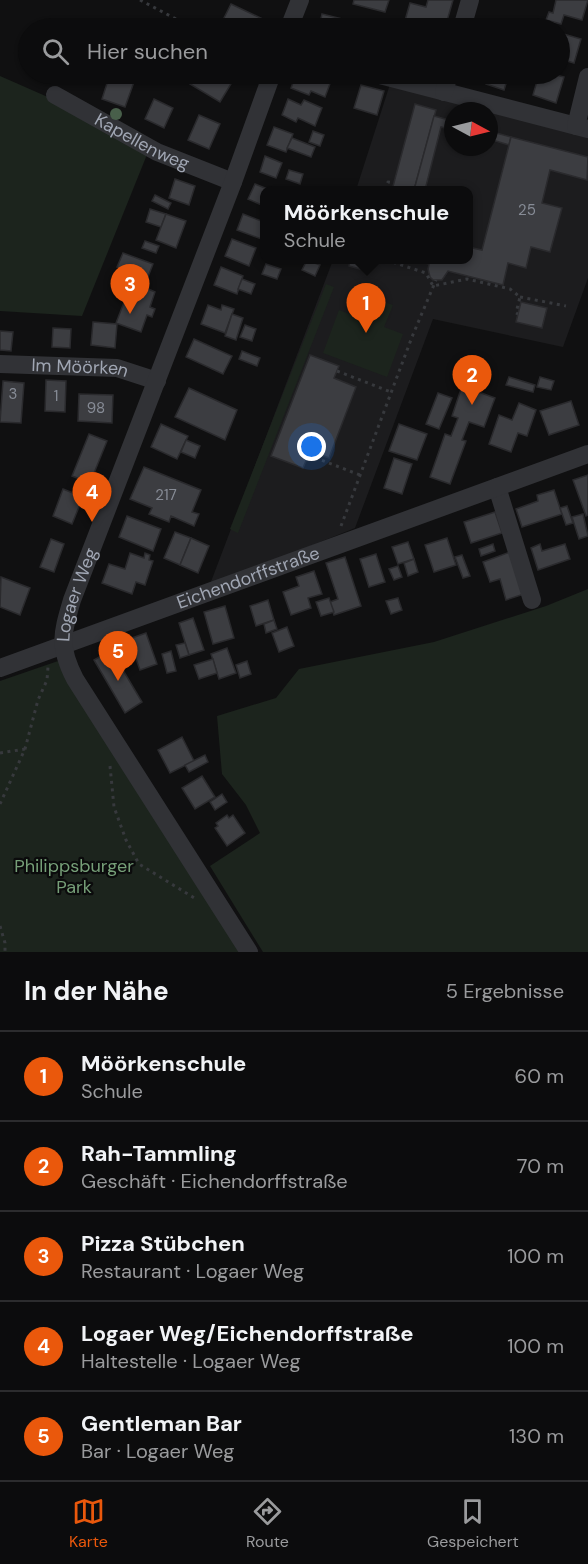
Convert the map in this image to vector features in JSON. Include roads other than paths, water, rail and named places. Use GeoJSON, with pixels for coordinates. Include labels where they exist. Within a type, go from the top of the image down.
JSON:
{"type":"FeatureCollection","features":[{"type":"Feature","properties":{"kind":"street"},"geometry":{"type":"LineString","coordinates":[[294,18],[300,0]]}},
{"type":"Feature","properties":{"kind":"street"},"geometry":{"type":"LineString","coordinates":[[465,18],[470,0]]}},
{"type":"Feature","properties":{"kind":"street"},"geometry":{"type":"LineString","coordinates":[[414,84],[582,128],[588,77]]}},
{"type":"Feature","properties":{"kind":"street","name":"Logaer Weg"},"geometry":{"type":"LineString","coordinates":[[249,952],[56,648],[72,600],[268,84]]}},
{"type":"Feature","properties":{"kind":"street"},"geometry":{"type":"LineString","coordinates":[[444,92],[446,84]]}},
{"type":"Feature","properties":{"kind":"street","name":"Kapellenweg"},"geometry":{"type":"LineString","coordinates":[[55,95],[157,152],[233,182]]}},
{"type":"Feature","properties":{"kind":"street","name":"Im Möörken"},"geometry":{"type":"LineString","coordinates":[[0,364],[117,368],[157,381]]}},
{"type":"Feature","properties":{"kind":"street","name":"Eichendorffstraße"},"geometry":{"type":"LineString","coordinates":[[0,668],[588,454]]}},
{"type":"Feature","properties":{"kind":"street"},"geometry":{"type":"LineString","coordinates":[[496,487],[532,600]]}},
{"type":"Feature","properties":{"kind":"place","name":"Pizza Stübchen"},"geometry":{"type":"Point","coordinates":[130,314]}},
{"type":"Feature","properties":{"kind":"place","name":"Möörkenschule"},"geometry":{"type":"Point","coordinates":[366,333]}},
{"type":"Feature","properties":{"kind":"place","name":"Rah-Tammling"},"geometry":{"type":"Point","coordinates":[472,405]}},
{"type":"Feature","properties":{"kind":"place","name":"Logaer Weg/Eichendorffstraße"},"geometry":{"type":"Point","coordinates":[92,522]}},
{"type":"Feature","properties":{"kind":"place","name":"Gentleman Bar"},"geometry":{"type":"Point","coordinates":[118,681]}},
{"type":"Feature","properties":{"kind":"park label","name":"Philippsburger Park"},"geometry":{"type":"Point","coordinates":[74,876]}}]}
